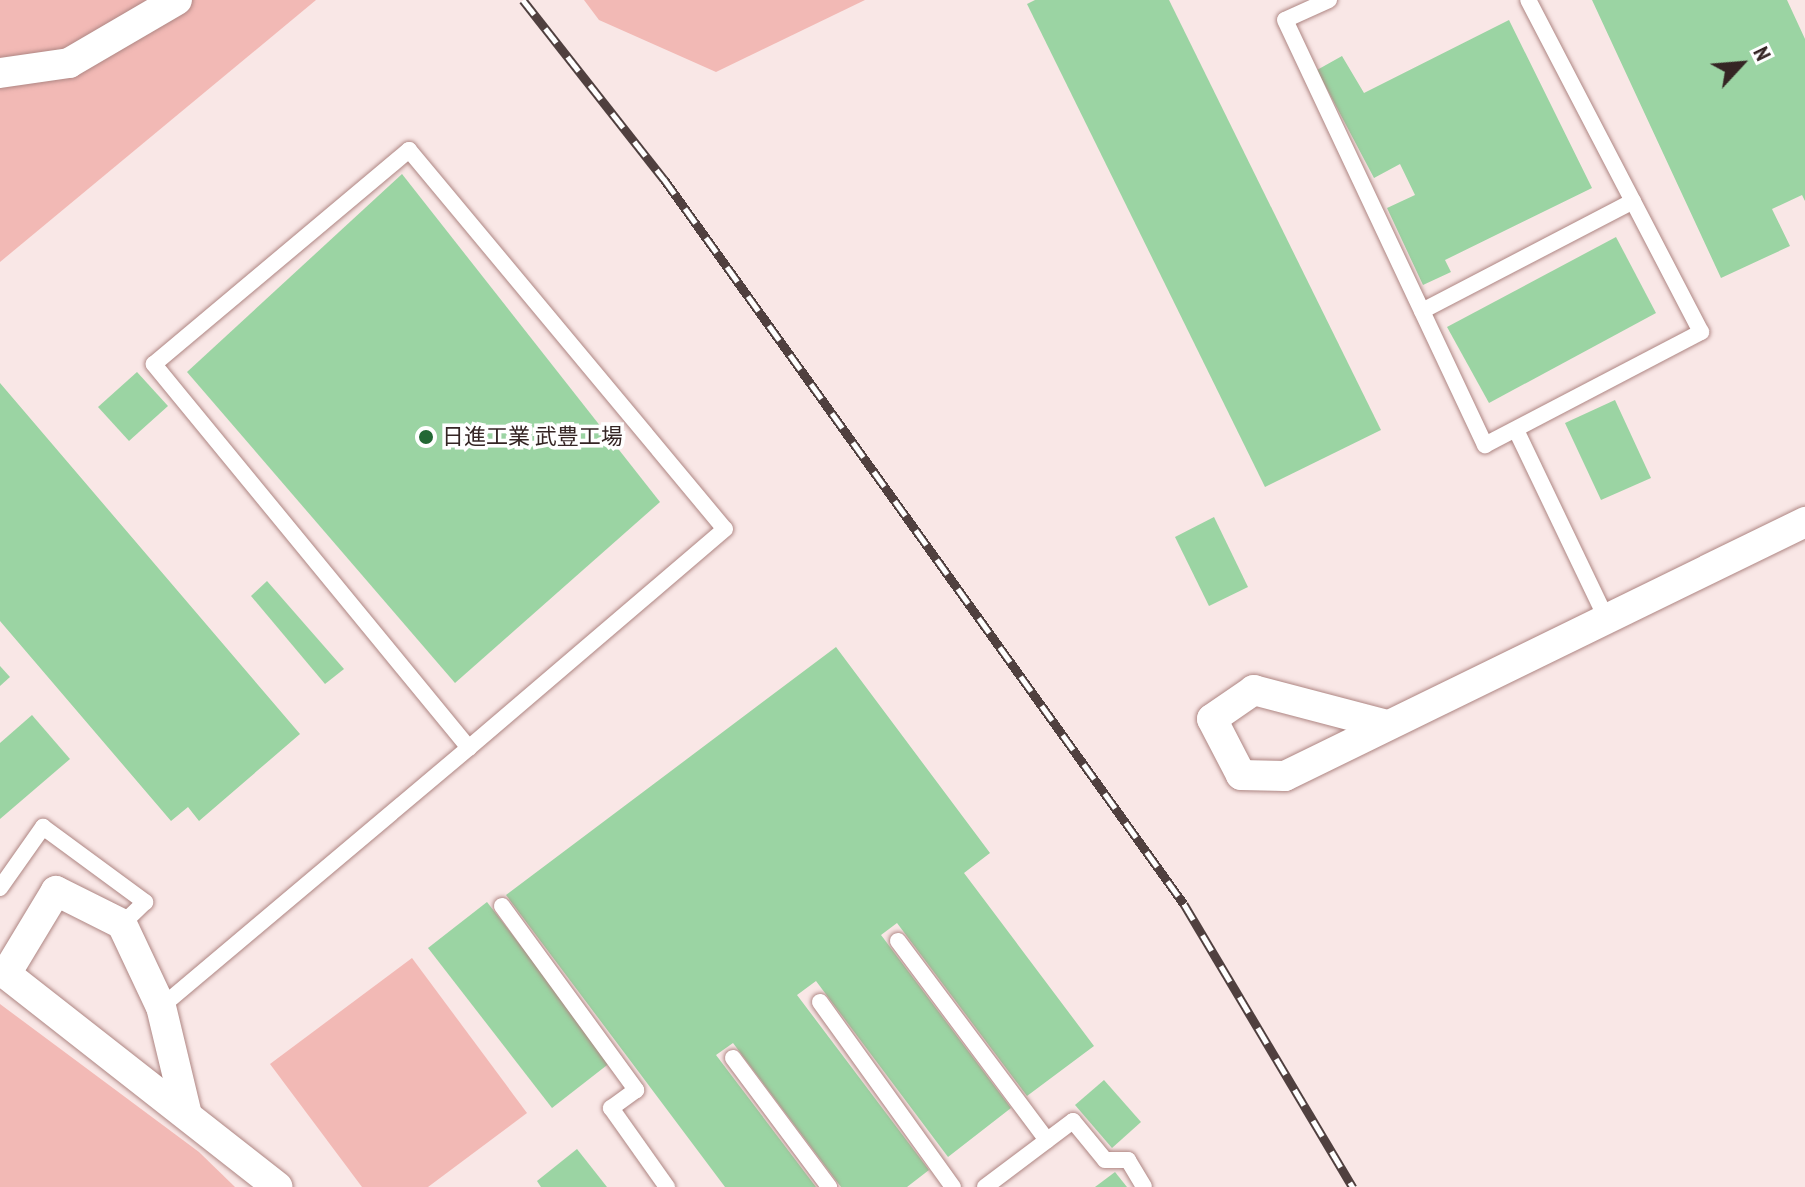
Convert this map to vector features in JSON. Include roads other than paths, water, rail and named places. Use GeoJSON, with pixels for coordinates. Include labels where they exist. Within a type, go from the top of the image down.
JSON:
{"type":"FeatureCollection","features":[{"type":"Feature","properties":{"kind":"street"},"geometry":{"type":"LineString","coordinates":[[0,73],[69,63],[177,0]]}},
{"type":"Feature","properties":{"kind":"street"},"geometry":{"type":"LineString","coordinates":[[1387,725],[1254,690],[1212,719],[1241,775],[1285,776],[1805,522]]}},
{"type":"Feature","properties":{"kind":"street"},"geometry":{"type":"LineString","coordinates":[[187,1115],[161,1007],[122,924],[56,891],[3,971],[69,1031],[187,1115],[278,1187]]}},
{"type":"Feature","properties":{"kind":"lane"},"geometry":{"type":"LineString","coordinates":[[1329,0],[1285,20],[1485,445],[1701,332],[1528,0]]}},
{"type":"Feature","properties":{"kind":"lane"},"geometry":{"type":"LineString","coordinates":[[161,1007],[469,748],[725,529],[409,150],[154,364],[469,748]]}},
{"type":"Feature","properties":{"kind":"lane"},"geometry":{"type":"LineString","coordinates":[[1422,311],[1633,201]]}},
{"type":"Feature","properties":{"kind":"lane"},"geometry":{"type":"LineString","coordinates":[[1516,430],[1606,618]]}},
{"type":"Feature","properties":{"kind":"lane"},"geometry":{"type":"LineString","coordinates":[[0,888],[43,827],[145,902],[122,924]]}},
{"type":"Feature","properties":{"kind":"lane"},"geometry":{"type":"LineString","coordinates":[[502,906],[636,1090],[611,1108],[667,1187]]}},
{"type":"Feature","properties":{"kind":"lane"},"geometry":{"type":"LineString","coordinates":[[898,941],[1047,1140]]}},
{"type":"Feature","properties":{"kind":"lane"},"geometry":{"type":"LineString","coordinates":[[820,1002],[953,1187]]}},
{"type":"Feature","properties":{"kind":"lane"},"geometry":{"type":"LineString","coordinates":[[733,1058],[829,1187]]}},
{"type":"Feature","properties":{"kind":"lane"},"geometry":{"type":"LineString","coordinates":[[985,1187],[1073,1121],[1105,1160],[1128,1160],[1144,1187]]}},
{"type":"Feature","properties":{"kind":"railway"},"geometry":{"type":"LineString","coordinates":[[523,0],[664,179],[1184,904],[1353,1187]]}},
{"type":"Feature","properties":{"kind":"place","name":"日進工業 武豊工場"},"geometry":{"type":"Point","coordinates":[426,437]}}]}
